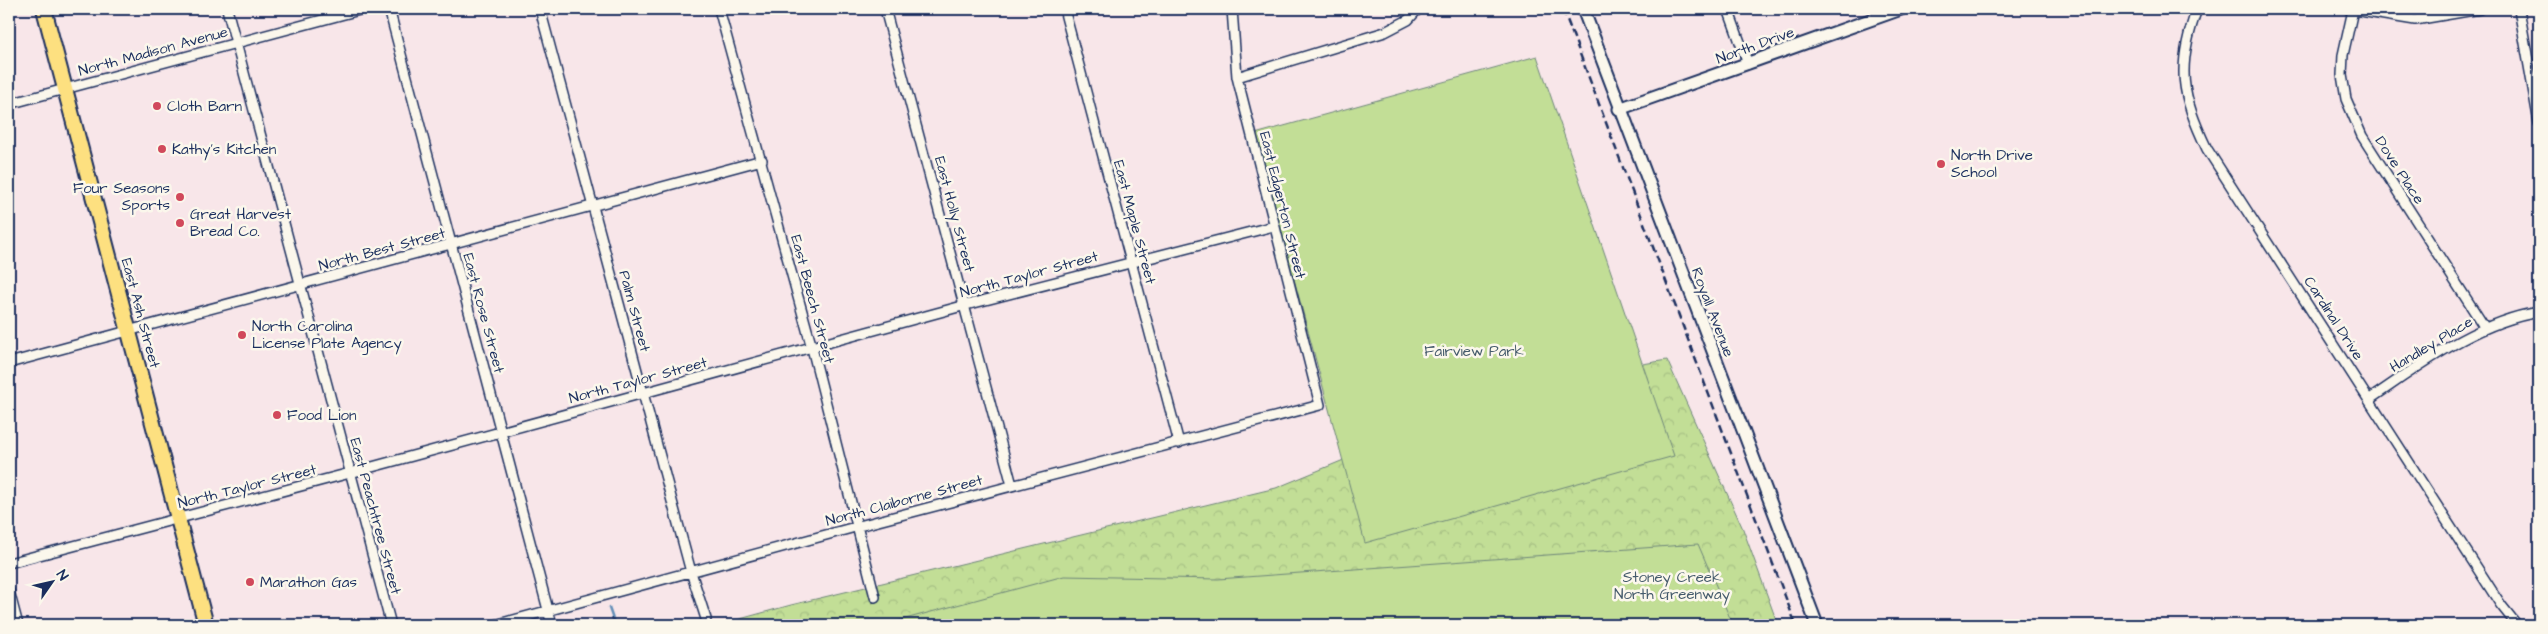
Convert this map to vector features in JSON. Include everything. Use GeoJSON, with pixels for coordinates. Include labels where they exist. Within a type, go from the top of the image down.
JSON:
{"type":"FeatureCollection","features":[{"type":"Feature","properties":{"kind":"main road","name":"East Ash Street"},"geometry":{"type":"LineString","coordinates":[[44,9],[206,625]]}},
{"type":"Feature","properties":{"kind":"street","name":"East Peachtree Street"},"geometry":{"type":"LineString","coordinates":[[227,9],[302,284],[391,625]]}},
{"type":"Feature","properties":{"kind":"street","name":"North Madison Avenue"},"geometry":{"type":"LineString","coordinates":[[9,104],[363,9]]}},
{"type":"Feature","properties":{"kind":"street","name":"East Rose Street"},"geometry":{"type":"LineString","coordinates":[[389,9],[552,625]]}},
{"type":"Feature","properties":{"kind":"street","name":"Palm Street"},"geometry":{"type":"LineString","coordinates":[[540,9],[691,572],[706,619]]}},
{"type":"Feature","properties":{"kind":"street","name":"East Beech Street"},"geometry":{"type":"LineString","coordinates":[[719,9],[762,160],[812,348],[859,526],[875,597]]}},
{"type":"Feature","properties":{"kind":"street","name":"East Holly Street"},"geometry":{"type":"LineString","coordinates":[[885,9],[966,305],[1012,485]]}},
{"type":"Feature","properties":{"kind":"street","name":"East Maple Street"},"geometry":{"type":"LineString","coordinates":[[1064,9],[1178,443]]}},
{"type":"Feature","properties":{"kind":"street","name":"East Edgerton Street"},"geometry":{"type":"LineString","coordinates":[[1232,9],[1237,77],[1320,405]]}},
{"type":"Feature","properties":{"kind":"street"},"geometry":{"type":"LineString","coordinates":[[1237,77],[1385,32],[1408,20],[1418,9]]}},
{"type":"Feature","properties":{"kind":"street","name":"Royall Avenue"},"geometry":{"type":"LineString","coordinates":[[1583,9],[1817,625]]}},
{"type":"Feature","properties":{"kind":"street"},"geometry":{"type":"LineString","coordinates":[[1728,9],[1748,64]]}},
{"type":"Feature","properties":{"kind":"street","name":"North Drive"},"geometry":{"type":"LineString","coordinates":[[1620,109],[1748,64],[1883,12],[1901,9]]}},
{"type":"Feature","properties":{"kind":"street","name":"Cardinal Drive"},"geometry":{"type":"LineString","coordinates":[[2197,9],[2189,32],[2184,60],[2184,90],[2190,112],[2208,149],[2501,605],[2517,625]]}},
{"type":"Feature","properties":{"kind":"street"},"geometry":{"type":"LineString","coordinates":[[2351,10],[2415,20],[2480,9]]}},
{"type":"Feature","properties":{"kind":"street"},"geometry":{"type":"LineString","coordinates":[[2519,9],[2539,124]]}},
{"type":"Feature","properties":{"kind":"street","name":"Dove Place"},"geometry":{"type":"LineString","coordinates":[[2351,10],[2343,55],[2342,76],[2346,99],[2362,136],[2485,328]]}},
{"type":"Feature","properties":{"kind":"street","name":"North Best Street"},"geometry":{"type":"LineString","coordinates":[[9,363],[762,160]]}},
{"type":"Feature","properties":{"kind":"street","name":"North Taylor Street"},"geometry":{"type":"LineString","coordinates":[[9,563],[350,473],[1131,261],[1274,226]]}},
{"type":"Feature","properties":{"kind":"street","name":"Handley Place"},"geometry":{"type":"LineString","coordinates":[[2370,399],[2440,352],[2485,328],[2522,315],[2539,312]]}},
{"type":"Feature","properties":{"kind":"street","name":"North Claiborne Street"},"geometry":{"type":"LineString","coordinates":[[495,625],[1012,485],[1320,405]]}},
{"type":"Feature","properties":{"kind":"street"},"geometry":{"type":"LineString","coordinates":[[9,591],[18,625]]}},
{"type":"Feature","properties":{"kind":"green space","name":"Fairview Park"},"geometry":{"type":"Polygon","coordinates":[[[1537,56],[1674,456],[1365,543],[1255,134],[1537,56]]]}},
{"type":"Feature","properties":{"kind":"green space"},"geometry":{"type":"Polygon","coordinates":[[[1667,360],[1743,529],[1778,625],[718,625],[791,605],[1276,488],[1532,382],[1667,360]]]}},
{"type":"Feature","properties":{"kind":"green space","name":"Stoney Creek North Greenway"},"geometry":{"type":"Polygon","coordinates":[[[1698,544],[1733,625],[883,625],[1064,576],[1218,579],[1698,544]]]}},
{"type":"Feature","properties":{"kind":"waterway"},"geometry":{"type":"LineString","coordinates":[[609,608],[615,625]]}},
{"type":"Feature","properties":{"kind":"railway"},"geometry":{"type":"LineString","coordinates":[[1563,9],[1796,625]]}},
{"type":"Feature","properties":{"kind":"place","name":"Cloth Barn"},"geometry":{"type":"Point","coordinates":[157,106]}},
{"type":"Feature","properties":{"kind":"place","name":"Kathy's Kitchen"},"geometry":{"type":"Point","coordinates":[162,149]}},
{"type":"Feature","properties":{"kind":"place","name":"North Drive School"},"geometry":{"type":"Point","coordinates":[1941,164]}},
{"type":"Feature","properties":{"kind":"place","name":"Four Seasons Sports"},"geometry":{"type":"Point","coordinates":[180,197]}},
{"type":"Feature","properties":{"kind":"place","name":"Great Harvest Bread Co."},"geometry":{"type":"Point","coordinates":[180,223]}},
{"type":"Feature","properties":{"kind":"place","name":"North Carolina License Plate Agency"},"geometry":{"type":"Point","coordinates":[242,335]}},
{"type":"Feature","properties":{"kind":"place","name":"Food Lion"},"geometry":{"type":"Point","coordinates":[277,415]}},
{"type":"Feature","properties":{"kind":"place","name":"Marathon Gas"},"geometry":{"type":"Point","coordinates":[250,582]}}]}
